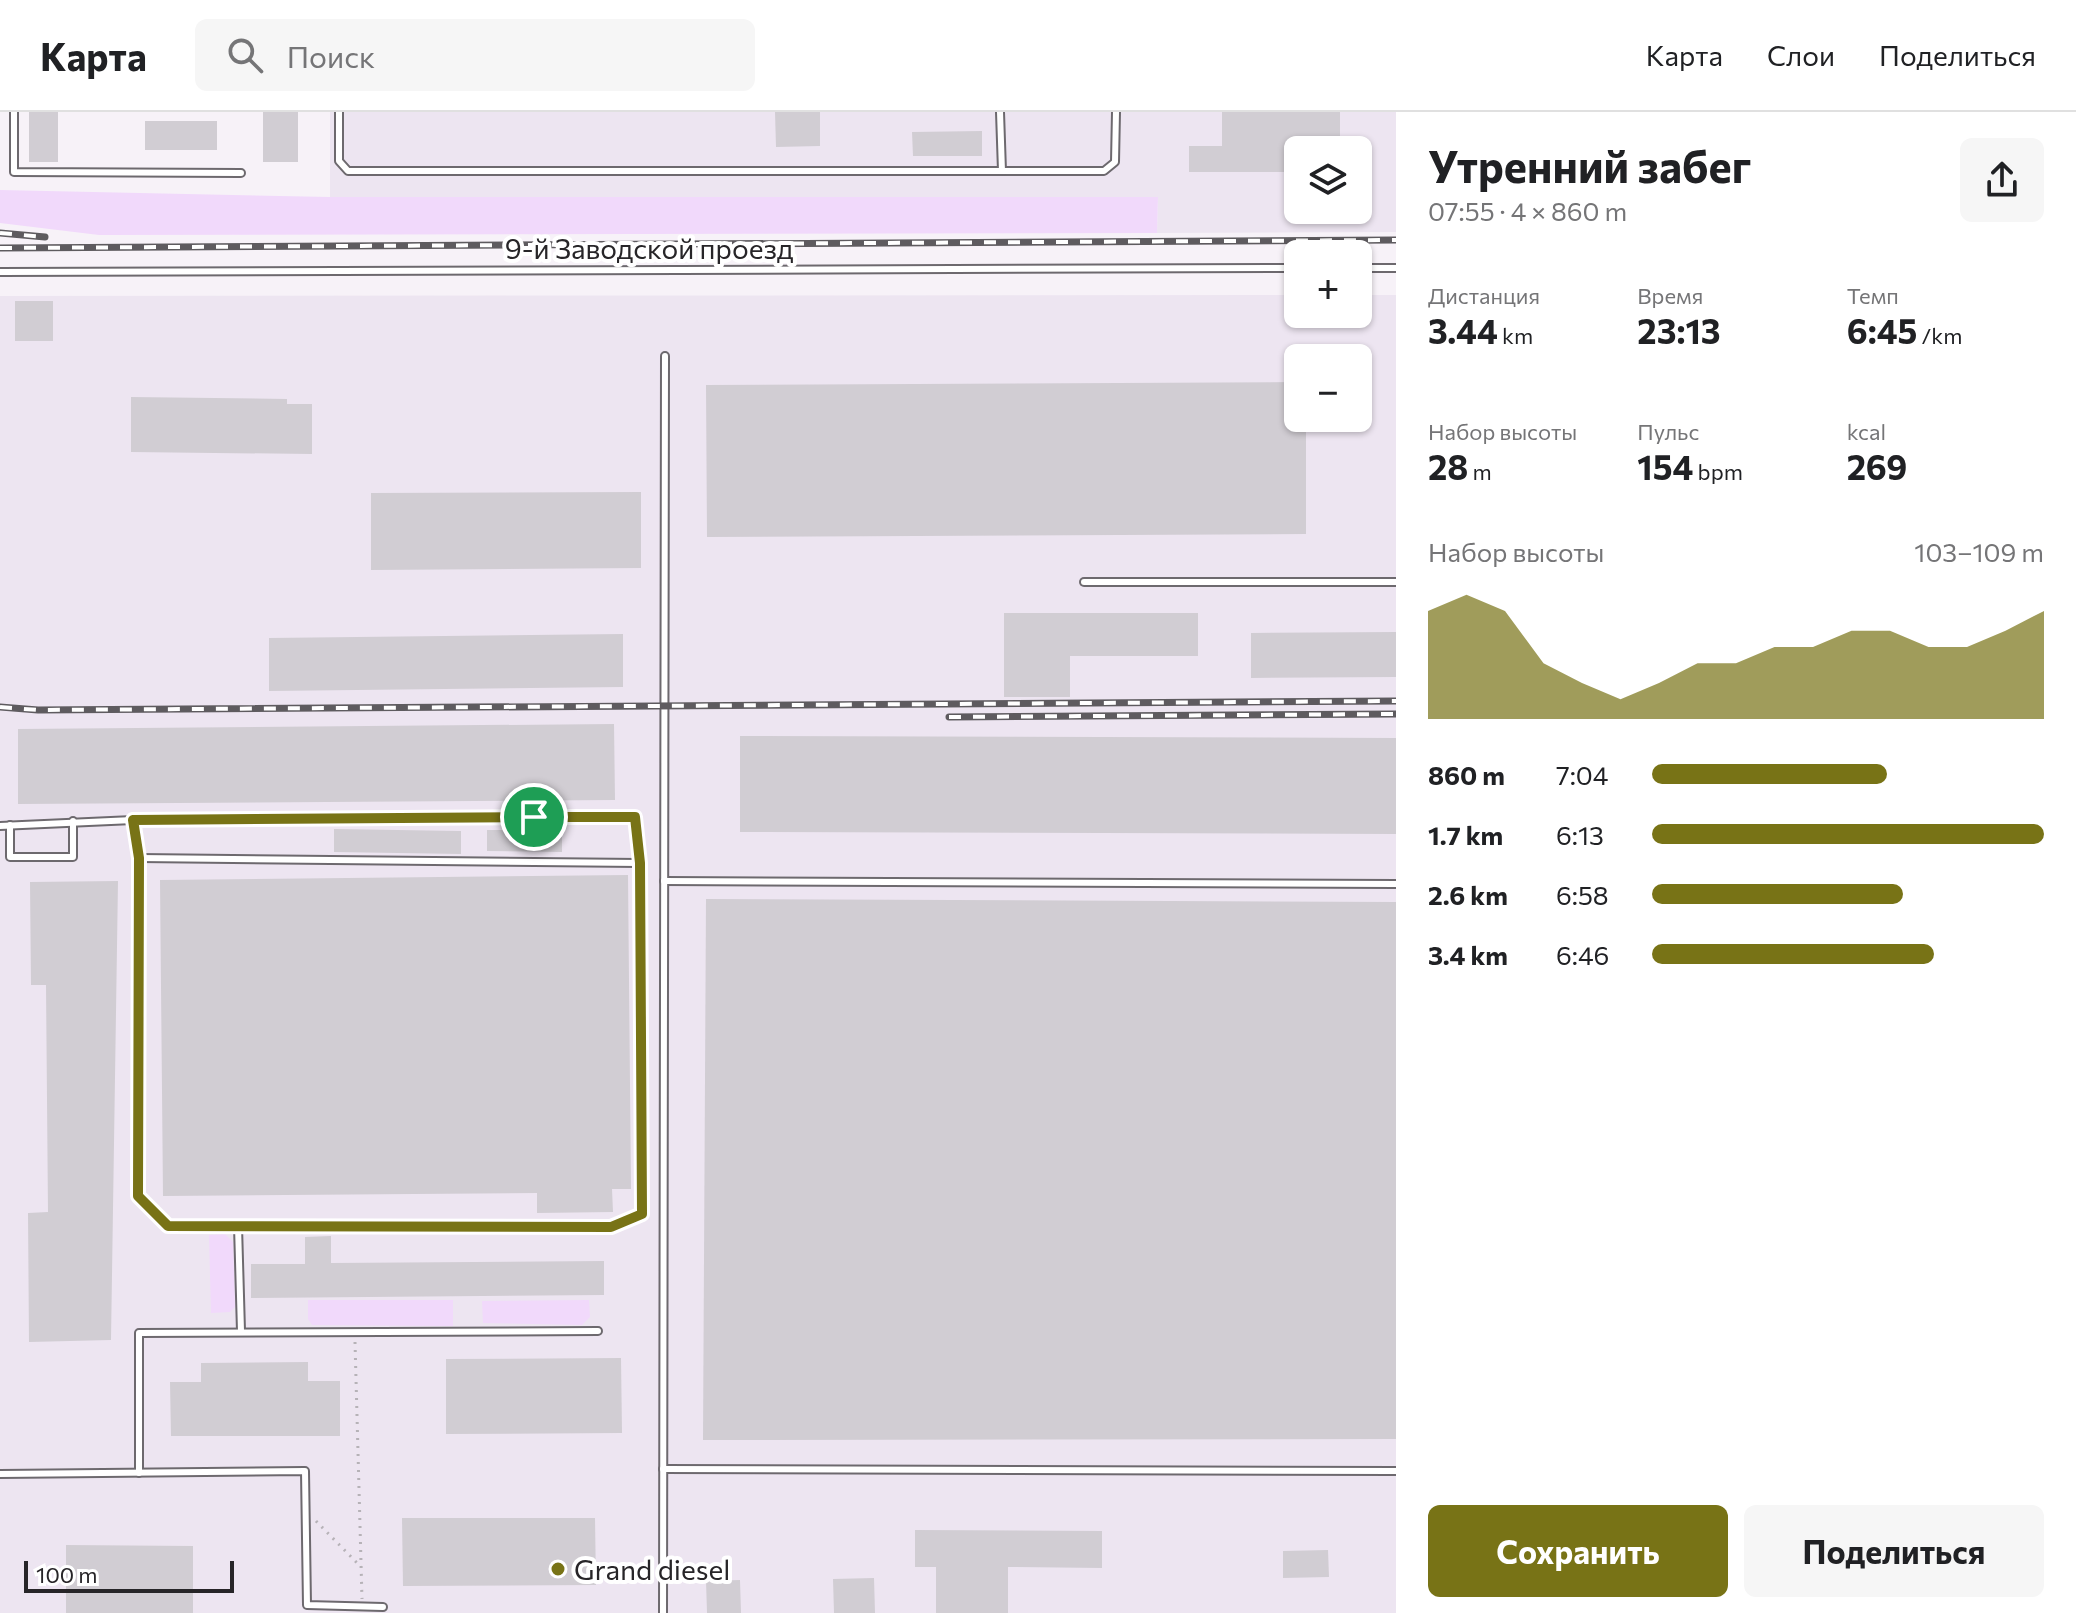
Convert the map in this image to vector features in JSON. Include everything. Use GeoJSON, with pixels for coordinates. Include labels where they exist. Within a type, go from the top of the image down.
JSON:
{"type":"FeatureCollection","features":[{"type":"Feature","properties":{"kind":"lane"},"geometry":{"type":"LineString","coordinates":[[14,112],[14,172],[241,173]]}},
{"type":"Feature","properties":{"kind":"lane"},"geometry":{"type":"LineString","coordinates":[[339,112],[339,161],[348,171],[1104,171],[1115,162],[1116,112]]}},
{"type":"Feature","properties":{"kind":"lane"},"geometry":{"type":"LineString","coordinates":[[1000,112],[1002,171]]}},
{"type":"Feature","properties":{"kind":"lane","name":"9-й Заводской проезд"},"geometry":{"type":"LineString","coordinates":[[0,272],[1284,268]]}},
{"type":"Feature","properties":{"kind":"lane"},"geometry":{"type":"LineString","coordinates":[[1372,268],[1396,268]]}},
{"type":"Feature","properties":{"kind":"lane"},"geometry":{"type":"LineString","coordinates":[[663,1613],[665,356]]}},
{"type":"Feature","properties":{"kind":"lane"},"geometry":{"type":"LineString","coordinates":[[1084,582],[1396,582]]}},
{"type":"Feature","properties":{"kind":"lane"},"geometry":{"type":"LineString","coordinates":[[0,826],[133,820],[635,817],[640,863],[642,1214],[611,1227],[168,1226],[138,1196],[139,858],[133,820]]}},
{"type":"Feature","properties":{"kind":"lane"},"geometry":{"type":"LineString","coordinates":[[10,825],[10,857],[73,857],[73,821]]}},
{"type":"Feature","properties":{"kind":"lane"},"geometry":{"type":"LineString","coordinates":[[139,858],[640,863]]}},
{"type":"Feature","properties":{"kind":"lane"},"geometry":{"type":"LineString","coordinates":[[664,881],[1396,884]]}},
{"type":"Feature","properties":{"kind":"lane"},"geometry":{"type":"LineString","coordinates":[[238,1226],[241,1331]]}},
{"type":"Feature","properties":{"kind":"lane"},"geometry":{"type":"LineString","coordinates":[[139,1473],[139,1333],[598,1331]]}},
{"type":"Feature","properties":{"kind":"lane"},"geometry":{"type":"LineString","coordinates":[[663,1469],[1396,1471]]}},
{"type":"Feature","properties":{"kind":"lane"},"geometry":{"type":"LineString","coordinates":[[0,1474],[305,1471],[307,1605],[383,1607]]}},
{"type":"Feature","properties":{"kind":"path"},"geometry":{"type":"LineString","coordinates":[[355,1331],[362,1606]]}},
{"type":"Feature","properties":{"kind":"path"},"geometry":{"type":"LineString","coordinates":[[305,1511],[361,1567]]}},
{"type":"Feature","properties":{"kind":"shaded area"},"geometry":{"type":"Polygon","coordinates":[[[330,112],[1396,112],[1396,232],[1157,233],[1158,197],[330,197],[330,112]]]}},
{"type":"Feature","properties":{"kind":"shaded area"},"geometry":{"type":"Polygon","coordinates":[[[0,190],[330,197],[1158,197],[1157,233],[99,235],[0,223],[0,190]]]}},
{"type":"Feature","properties":{"kind":"shaded area"},"geometry":{"type":"Polygon","coordinates":[[[1284,295],[1284,328],[1372,328],[1372,295],[1396,295],[1396,1613],[0,1613],[0,296],[1284,295]]]}},
{"type":"Feature","properties":{"kind":"shaded area"},"geometry":{"type":"Polygon","coordinates":[[[225,1234],[233,1242],[235,1307],[230,1312],[211,1313],[209,1235],[225,1234]]]}},
{"type":"Feature","properties":{"kind":"shaded area"},"geometry":{"type":"Polygon","coordinates":[[[308,1300],[453,1300],[453,1326],[312,1325],[308,1319],[308,1300]]]}},
{"type":"Feature","properties":{"kind":"shaded area"},"geometry":{"type":"Polygon","coordinates":[[[589,1300],[590,1317],[582,1325],[483,1323],[482,1301],[589,1300]]]}},
{"type":"Feature","properties":{"kind":"building"},"geometry":{"type":"Polygon","coordinates":[[[29,112],[58,112],[58,162],[29,162],[29,112]]]}},
{"type":"Feature","properties":{"kind":"building"},"geometry":{"type":"Polygon","coordinates":[[[263,112],[298,112],[298,162],[263,162],[263,112]]]}},
{"type":"Feature","properties":{"kind":"building"},"geometry":{"type":"Polygon","coordinates":[[[775,112],[820,112],[820,146],[776,147],[775,112]]]}},
{"type":"Feature","properties":{"kind":"building"},"geometry":{"type":"Polygon","coordinates":[[[1222,112],[1340,112],[1340,136],[1284,136],[1284,172],[1189,172],[1189,146],[1222,146],[1222,112]]]}},
{"type":"Feature","properties":{"kind":"building"},"geometry":{"type":"Polygon","coordinates":[[[145,121],[217,121],[217,150],[145,150],[145,121]]]}},
{"type":"Feature","properties":{"kind":"building"},"geometry":{"type":"Polygon","coordinates":[[[982,131],[982,156],[913,156],[912,132],[982,131]]]}},
{"type":"Feature","properties":{"kind":"building"},"geometry":{"type":"Polygon","coordinates":[[[15,301],[53,301],[53,341],[15,341],[15,301]]]}},
{"type":"Feature","properties":{"kind":"building"},"geometry":{"type":"Polygon","coordinates":[[[1284,382],[1284,432],[1306,432],[1306,534],[707,537],[706,385],[1284,382]]]}},
{"type":"Feature","properties":{"kind":"building"},"geometry":{"type":"Polygon","coordinates":[[[131,397],[287,399],[287,404],[312,404],[312,454],[131,452],[131,397]]]}},
{"type":"Feature","properties":{"kind":"building"},"geometry":{"type":"Polygon","coordinates":[[[641,492],[641,568],[371,570],[371,493],[641,492]]]}},
{"type":"Feature","properties":{"kind":"building"},"geometry":{"type":"Polygon","coordinates":[[[1004,613],[1198,613],[1198,656],[1070,656],[1070,697],[1004,697],[1004,613]]]}},
{"type":"Feature","properties":{"kind":"building"},"geometry":{"type":"Polygon","coordinates":[[[1396,632],[1396,677],[1251,678],[1251,633],[1396,632]]]}},
{"type":"Feature","properties":{"kind":"building"},"geometry":{"type":"Polygon","coordinates":[[[623,634],[623,687],[269,691],[269,638],[623,634]]]}},
{"type":"Feature","properties":{"kind":"building"},"geometry":{"type":"Polygon","coordinates":[[[614,724],[615,800],[18,804],[18,729],[614,724]]]}},
{"type":"Feature","properties":{"kind":"building"},"geometry":{"type":"Polygon","coordinates":[[[740,736],[1396,738],[1396,834],[740,832],[740,736]]]}},
{"type":"Feature","properties":{"kind":"building"},"geometry":{"type":"Polygon","coordinates":[[[334,829],[461,831],[461,854],[334,852],[334,829]]]}},
{"type":"Feature","properties":{"kind":"building"},"geometry":{"type":"Polygon","coordinates":[[[487,830],[562,830],[562,852],[487,851],[487,830]]]}},
{"type":"Feature","properties":{"kind":"building"},"geometry":{"type":"Polygon","coordinates":[[[628,875],[631,1189],[612,1189],[613,1212],[537,1213],[537,1193],[163,1196],[160,880],[628,875]]]}},
{"type":"Feature","properties":{"kind":"building"},"geometry":{"type":"Polygon","coordinates":[[[118,881],[111,1340],[29,1342],[28,1213],[48,1212],[46,985],[31,985],[30,882],[118,881]]]}},
{"type":"Feature","properties":{"kind":"building"},"geometry":{"type":"Polygon","coordinates":[[[706,899],[1396,902],[1396,1439],[703,1440],[706,899]]]}},
{"type":"Feature","properties":{"kind":"building"},"geometry":{"type":"Polygon","coordinates":[[[331,1236],[331,1263],[604,1261],[604,1295],[251,1298],[251,1264],[305,1264],[305,1237],[331,1236]]]}},
{"type":"Feature","properties":{"kind":"building"},"geometry":{"type":"Polygon","coordinates":[[[621,1358],[622,1433],[446,1434],[446,1359],[621,1358]]]}},
{"type":"Feature","properties":{"kind":"building"},"geometry":{"type":"Polygon","coordinates":[[[308,1362],[308,1381],[340,1381],[340,1436],[171,1436],[170,1382],[201,1382],[201,1363],[308,1362]]]}},
{"type":"Feature","properties":{"kind":"building"},"geometry":{"type":"Polygon","coordinates":[[[402,1518],[595,1518],[596,1585],[403,1586],[402,1518]]]}},
{"type":"Feature","properties":{"kind":"building"},"geometry":{"type":"Polygon","coordinates":[[[915,1530],[1102,1531],[1102,1568],[1008,1567],[1008,1613],[936,1613],[936,1567],[915,1567],[915,1530]]]}},
{"type":"Feature","properties":{"kind":"building"},"geometry":{"type":"Polygon","coordinates":[[[66,1545],[193,1546],[193,1613],[66,1613],[66,1545]]]}},
{"type":"Feature","properties":{"kind":"building"},"geometry":{"type":"Polygon","coordinates":[[[1328,1550],[1329,1577],[1283,1578],[1283,1551],[1328,1550]]]}},
{"type":"Feature","properties":{"kind":"building"},"geometry":{"type":"Polygon","coordinates":[[[874,1578],[875,1613],[834,1613],[833,1579],[874,1578]]]}},
{"type":"Feature","properties":{"kind":"building"},"geometry":{"type":"Polygon","coordinates":[[[740,1580],[741,1613],[707,1613],[706,1581],[740,1580]]]}},
{"type":"Feature","properties":{"kind":"railway"},"geometry":{"type":"LineString","coordinates":[[0,233],[45,237]]}},
{"type":"Feature","properties":{"kind":"railway"},"geometry":{"type":"LineString","coordinates":[[0,248],[1396,240]]}},
{"type":"Feature","properties":{"kind":"railway"},"geometry":{"type":"LineString","coordinates":[[0,707],[38,710],[1396,701]]}},
{"type":"Feature","properties":{"kind":"railway"},"geometry":{"type":"LineString","coordinates":[[949,717],[1396,714]]}},
{"type":"Feature","properties":{"kind":"place","name":"Grand diesel"},"geometry":{"type":"Point","coordinates":[558,1569]}},
{"type":"Feature","properties":{"kind":"route"},"geometry":{"type":"LineString","coordinates":[[534,817],[635,817],[640,863],[642,1214],[611,1227],[168,1226],[138,1196],[139,858],[133,820],[534,817]]}}]}
